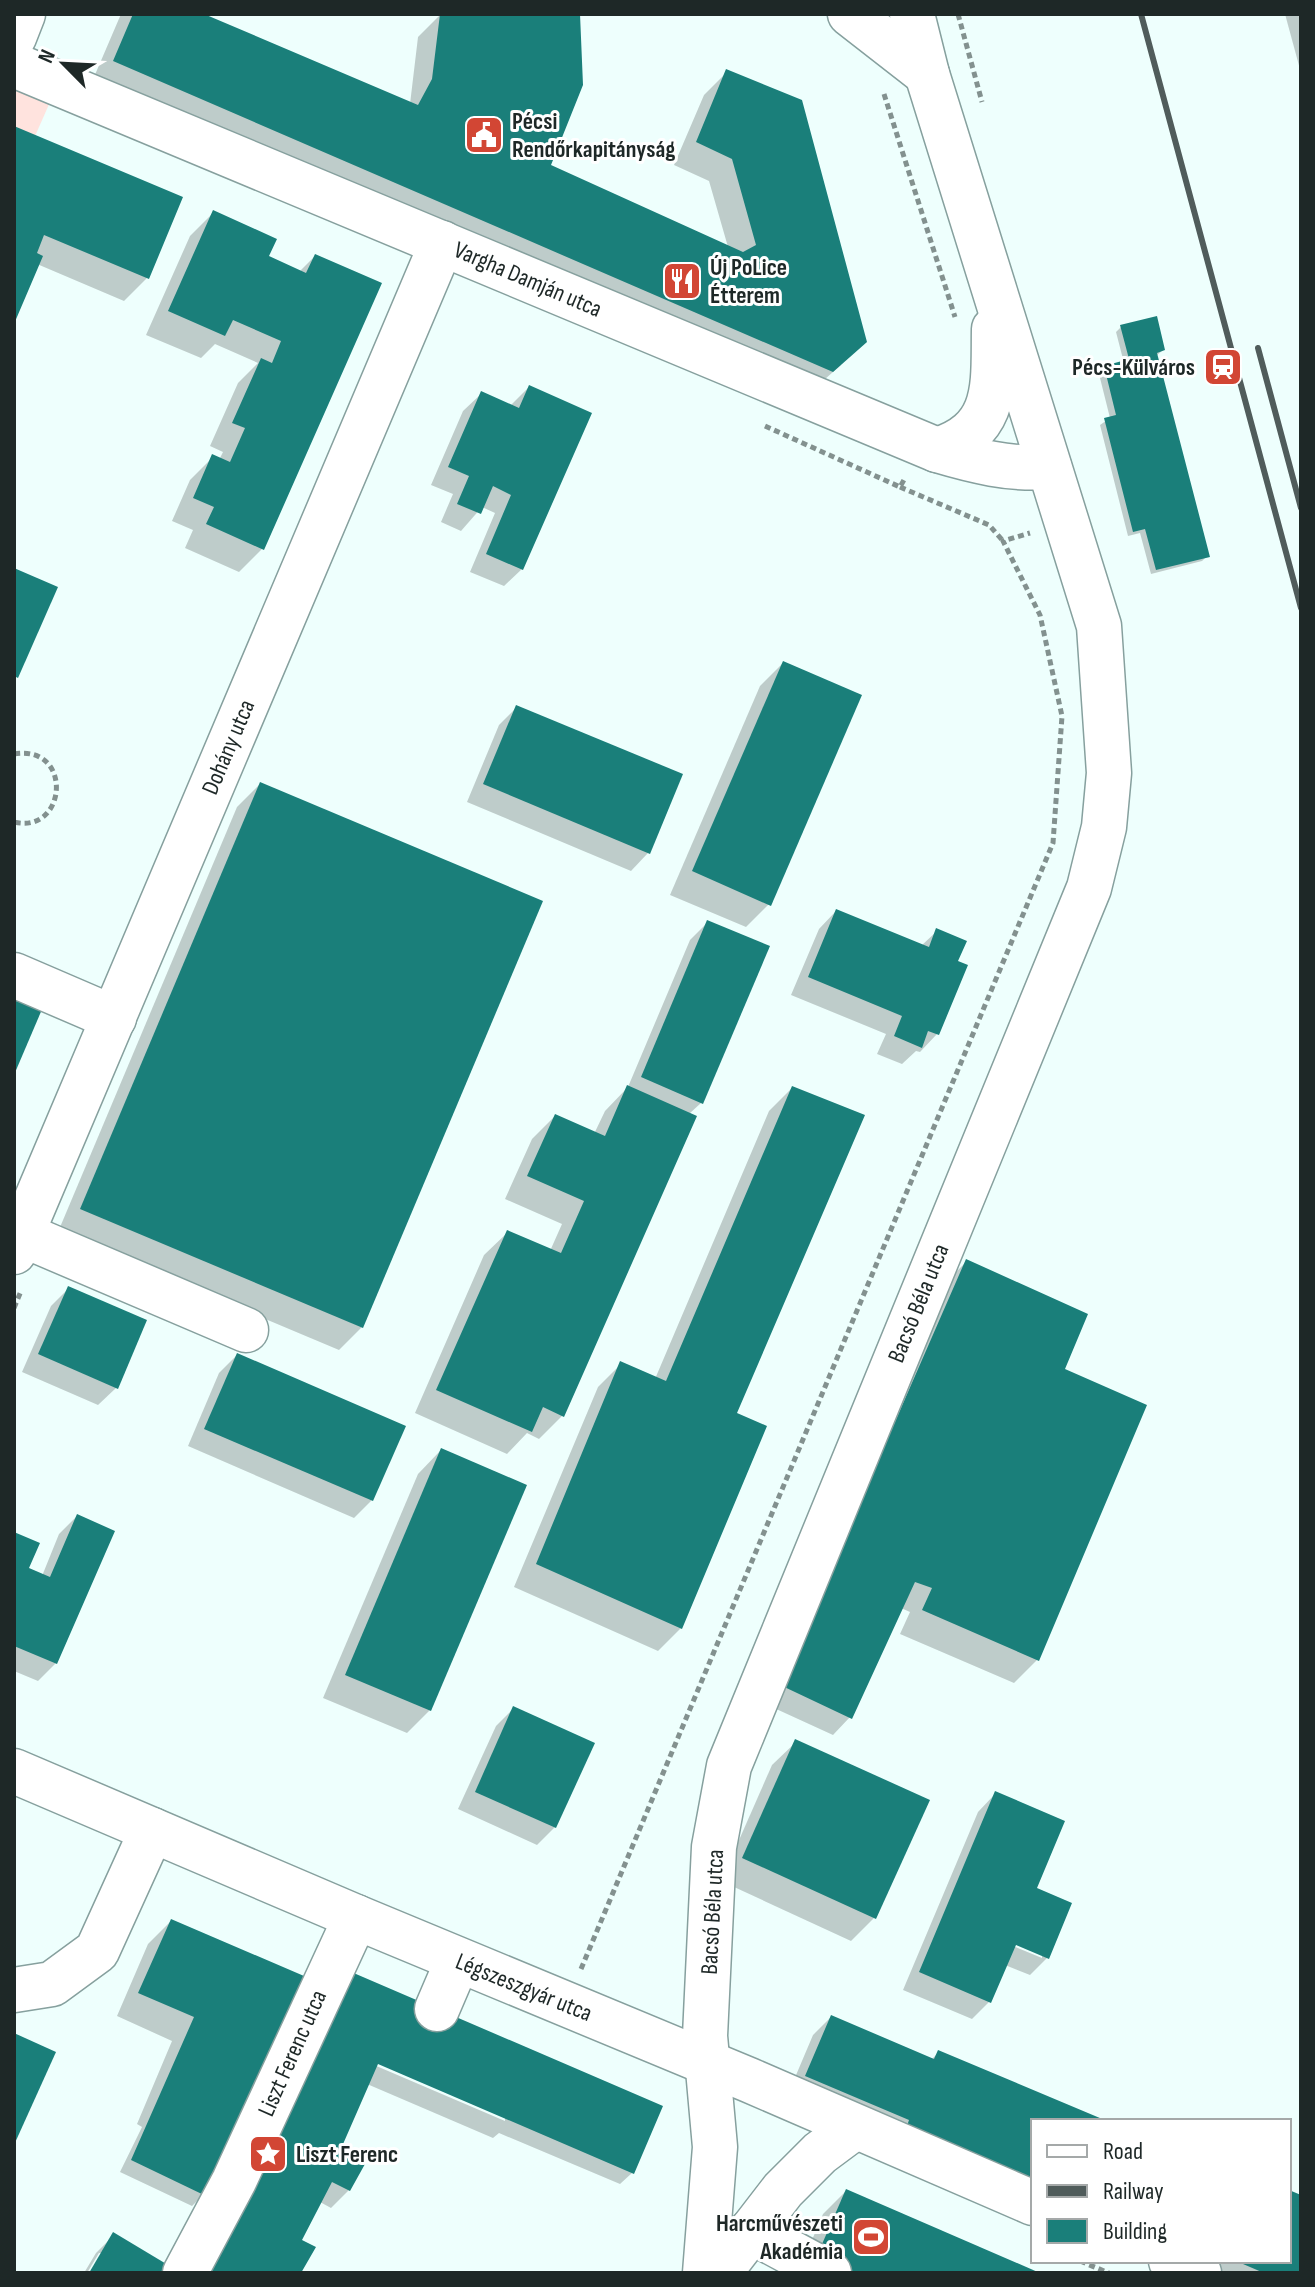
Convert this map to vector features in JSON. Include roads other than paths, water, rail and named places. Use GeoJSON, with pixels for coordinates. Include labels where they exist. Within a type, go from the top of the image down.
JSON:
{"type":"FeatureCollection","features":[{"type":"Feature","properties":{"kind":"street"},"geometry":{"type":"LineString","coordinates":[[14,37],[23,14]]}},
{"type":"Feature","properties":{"kind":"street"},"geometry":{"type":"LineString","coordinates":[[850,14],[927,74]]}},
{"type":"Feature","properties":{"kind":"street","name":"Bacsó Béla utca"},"geometry":{"type":"LineString","coordinates":[[705,2273],[715,2147],[705,2036],[714,1847],[729,1766],[1089,888],[1099,852],[1109,773],[1099,626],[927,74],[912,14]]}},
{"type":"Feature","properties":{"kind":"street","name":"Vargha Damján utca"},"geometry":{"type":"LineString","coordinates":[[14,65],[937,450],[976,462],[1023,469],[1049,467]]}},
{"type":"Feature","properties":{"kind":"street","name":"Dohány utca"},"geometry":{"type":"LineString","coordinates":[[18,1243],[442,243]]}},
{"type":"Feature","properties":{"kind":"street"},"geometry":{"type":"LineString","coordinates":[[937,450],[959,443],[975,429],[985,413],[993,389],[994,290]]}},
{"type":"Feature","properties":{"kind":"street"},"geometry":{"type":"LineString","coordinates":[[14,975],[114,1018]]}},
{"type":"Feature","properties":{"kind":"street"},"geometry":{"type":"LineString","coordinates":[[18,1243],[246,1330]]}},
{"type":"Feature","properties":{"kind":"street","name":"Légszeszgyár utca"},"geometry":{"type":"LineString","coordinates":[[14,1771],[708,2062],[1031,2202]]}},
{"type":"Feature","properties":{"kind":"street"},"geometry":{"type":"LineString","coordinates":[[14,1990],[52,1984],[97,1951],[152,1830]]}},
{"type":"Feature","properties":{"kind":"street","name":"Liszt Ferenc utca"},"geometry":{"type":"LineString","coordinates":[[185,2273],[234,2181],[356,1917]]}},
{"type":"Feature","properties":{"kind":"street"},"geometry":{"type":"LineString","coordinates":[[427,2004],[448,1955]]}},
{"type":"Feature","properties":{"kind":"street"},"geometry":{"type":"LineString","coordinates":[[719,2273],[783,2190],[820,2153],[855,2127]]}},
{"type":"Feature","properties":{"kind":"street"},"geometry":{"type":"LineString","coordinates":[[751,2231],[829,2273]]}},
{"type":"Feature","properties":{"kind":"street"},"geometry":{"type":"LineString","coordinates":[[1176,2263],[1199,2273]]}},
{"type":"Feature","properties":{"kind":"railway"},"geometry":{"type":"LineString","coordinates":[[1141,14],[1301,608]]}},
{"type":"Feature","properties":{"kind":"railway"},"geometry":{"type":"LineString","coordinates":[[1258,348],[1301,508]]}},
{"type":"Feature","properties":{"kind":"place","name":"Pécsi Rendőrkapitányság"},"geometry":{"type":"Point","coordinates":[484,135]}},
{"type":"Feature","properties":{"kind":"place","name":"Új PoLice Étterem"},"geometry":{"type":"Point","coordinates":[682,281]}},
{"type":"Feature","properties":{"kind":"place","name":"Pécs-Külváros"},"geometry":{"type":"Point","coordinates":[1223,367]}},
{"type":"Feature","properties":{"kind":"place","name":"Liszt Ferenc"},"geometry":{"type":"Point","coordinates":[268,2154]}},
{"type":"Feature","properties":{"kind":"place","name":"Harcművészeti Akadémia"},"geometry":{"type":"Point","coordinates":[871,2237]}}]}
